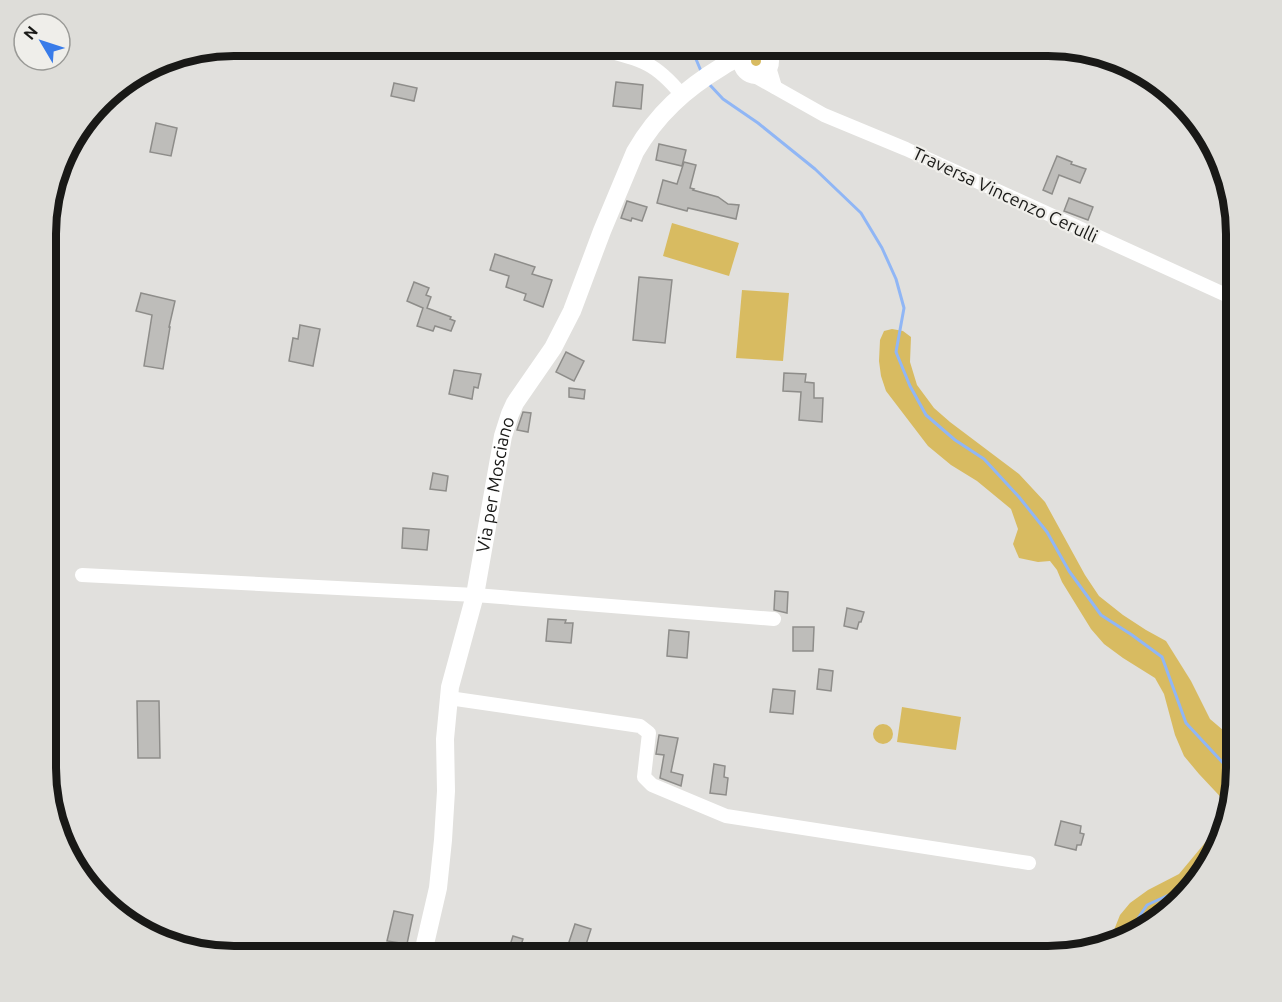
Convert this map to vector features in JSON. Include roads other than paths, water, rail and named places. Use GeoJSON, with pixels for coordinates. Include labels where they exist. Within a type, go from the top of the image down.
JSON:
{"type":"FeatureCollection","features":[{"type":"Feature","properties":{"kind":"main road","name":"Via per Mosciano"},"geometry":{"type":"LineString","coordinates":[[425,946],[438,888],[443,840],[446,791],[445,739],[450,687],[475,594],[503,436],[510,414],[515,403],[553,348],[572,311],[635,152],[659,116],[682,95],[715,71],[758,58]]}},
{"type":"Feature","properties":{"kind":"street"},"geometry":{"type":"LineString","coordinates":[[624,56],[648,64],[665,76],[682,95]]}},
{"type":"Feature","properties":{"kind":"street","name":"Traversa Vincenzo Cerulli"},"geometry":{"type":"LineString","coordinates":[[758,58],[775,87],[824,115],[906,149],[1226,295]]}},
{"type":"Feature","properties":{"kind":"street"},"geometry":{"type":"LineString","coordinates":[[82,575],[475,594],[774,619]]}},
{"type":"Feature","properties":{"kind":"street"},"geometry":{"type":"LineString","coordinates":[[449,698],[640,726],[649,733],[644,777],[652,785],[726,816],[1029,863]]}},
{"type":"Feature","properties":{"kind":"waterway"},"geometry":{"type":"LineString","coordinates":[[695,56],[701,71]]}},
{"type":"Feature","properties":{"kind":"waterway"},"geometry":{"type":"LineString","coordinates":[[709,84],[723,99],[758,123],[815,169],[861,213],[882,248],[896,279],[904,308],[896,352],[910,386],[926,415],[955,440],[984,459],[1019,497],[1047,532],[1069,571],[1101,615],[1162,657],[1186,723],[1226,766]]}},
{"type":"Feature","properties":{"kind":"waterway"},"geometry":{"type":"LineString","coordinates":[[1134,925],[1147,905],[1180,888]]}}]}
